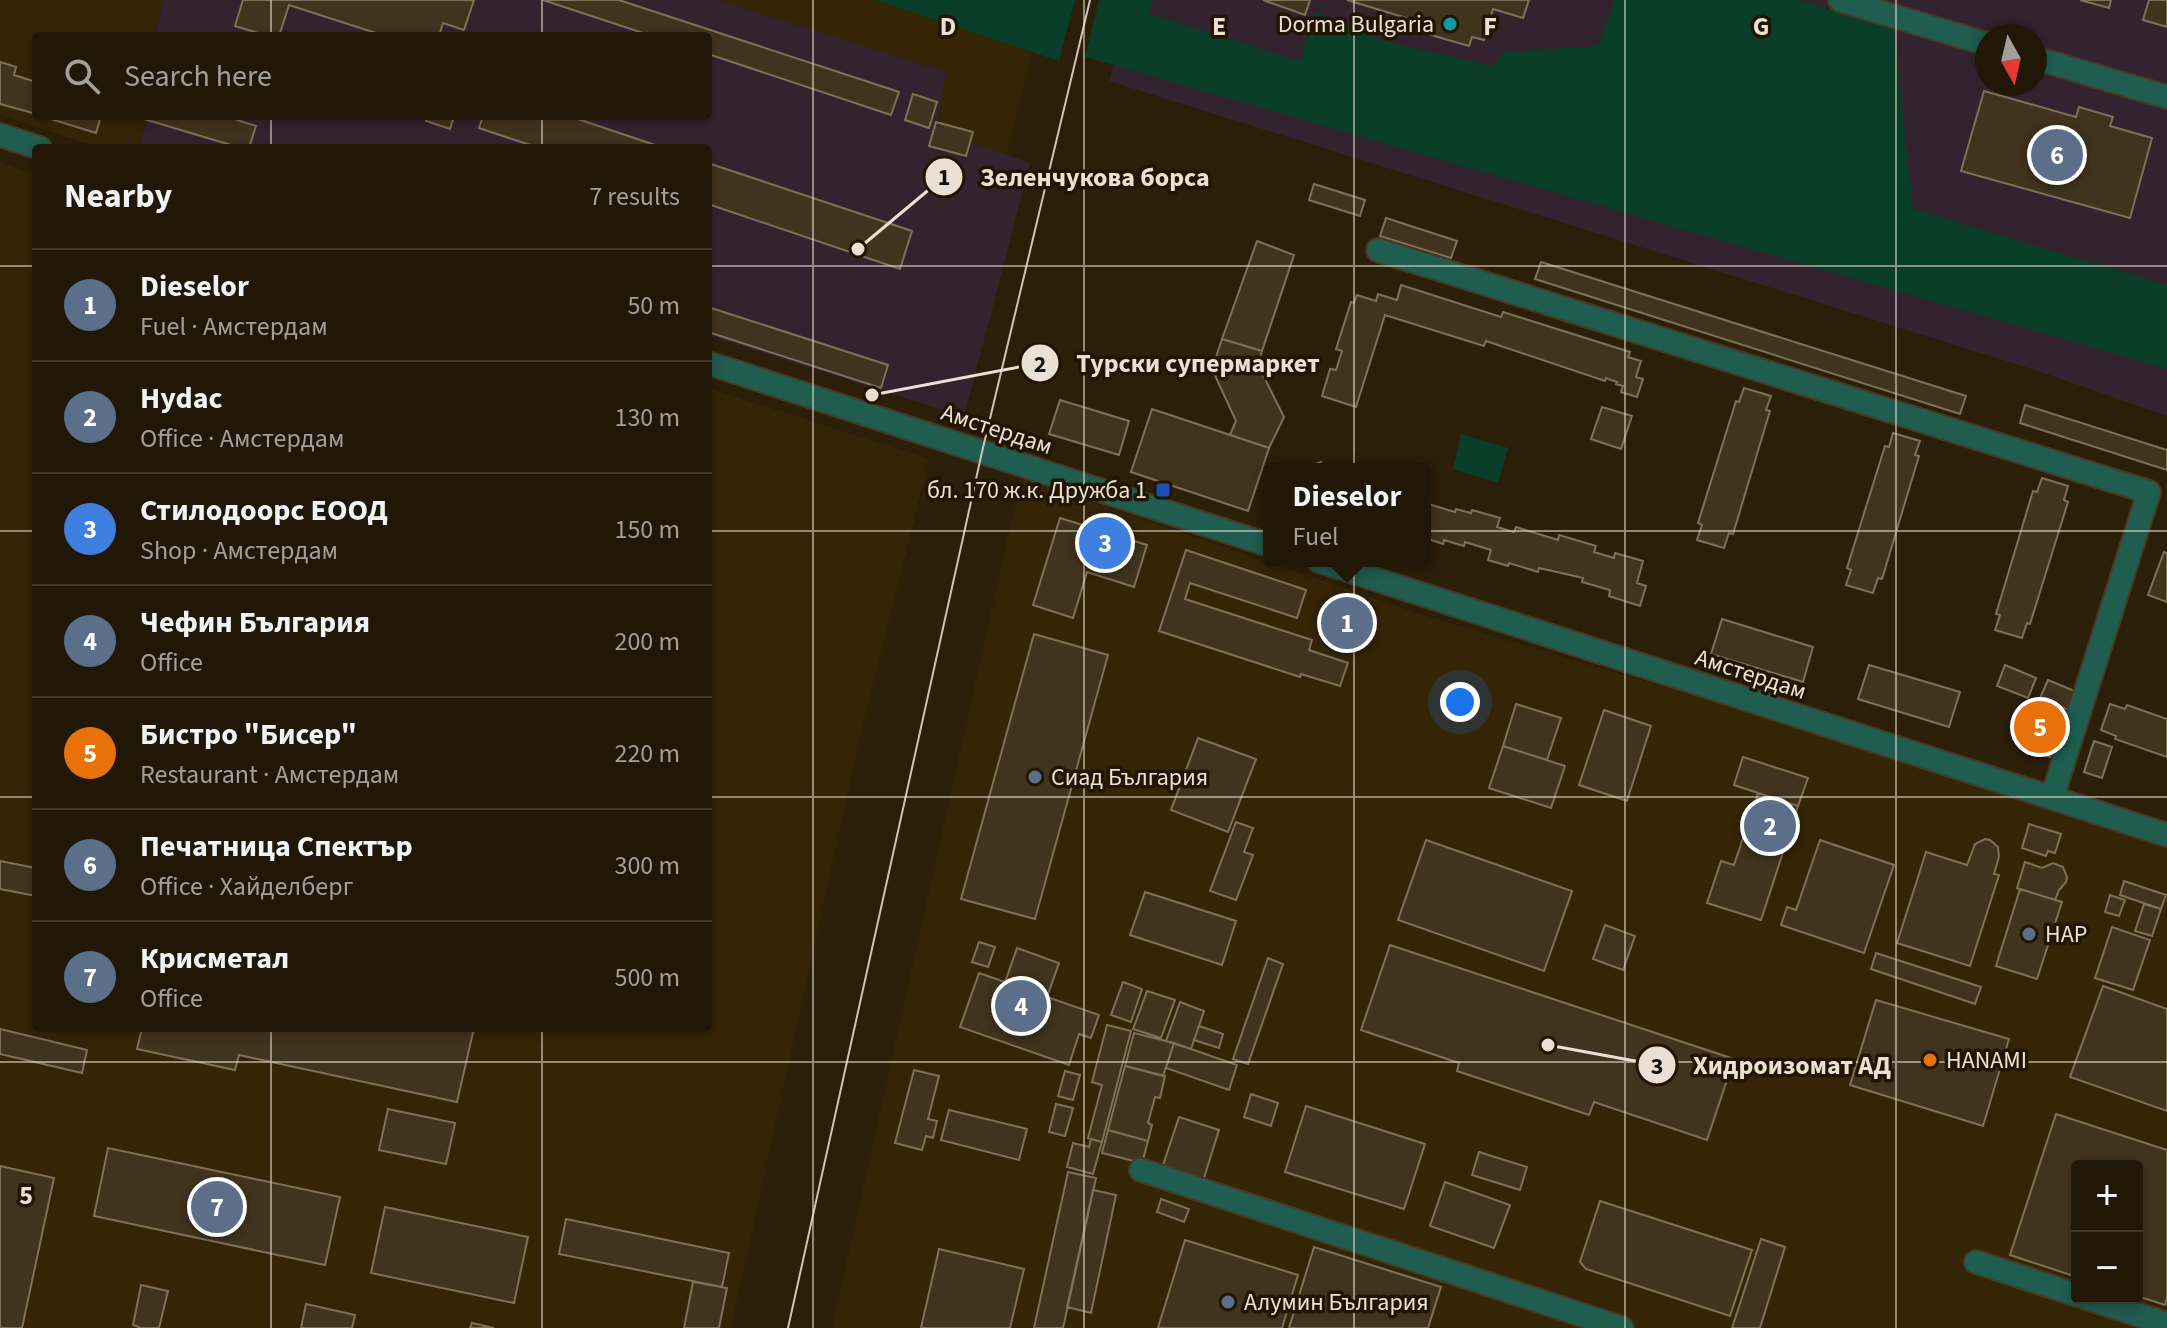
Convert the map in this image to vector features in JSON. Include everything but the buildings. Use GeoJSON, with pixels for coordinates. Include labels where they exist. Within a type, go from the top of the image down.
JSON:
{"type":"FeatureCollection","features":[{"type":"Feature","properties":{"kind":"street"},"geometry":{"type":"LineString","coordinates":[[1840,0],[1870,4],[1975,40]]}},
{"type":"Feature","properties":{"kind":"street"},"geometry":{"type":"LineString","coordinates":[[2047,62],[2167,97]]}},
{"type":"Feature","properties":{"kind":"street"},"geometry":{"type":"LineString","coordinates":[[0,135],[32,145]]}},
{"type":"Feature","properties":{"kind":"street"},"geometry":{"type":"LineString","coordinates":[[1378,250],[2149,492],[2052,798]]}},
{"type":"Feature","properties":{"kind":"street","name":"Амстердам"},"geometry":{"type":"LineString","coordinates":[[712,364],[1263,543]]}},
{"type":"Feature","properties":{"kind":"street","name":"Амстердам"},"geometry":{"type":"LineString","coordinates":[[1338,567],[2167,835]]}},
{"type":"Feature","properties":{"kind":"street"},"geometry":{"type":"LineString","coordinates":[[1141,1170],[1622,1328]]}},
{"type":"Feature","properties":{"kind":"street"},"geometry":{"type":"LineString","coordinates":[[1976,1262],[2071,1293]]}},
{"type":"Feature","properties":{"kind":"street"},"geometry":{"type":"LineString","coordinates":[[2105,1304],[2167,1324]]}},
{"type":"Feature","properties":{"kind":"shaded area"},"geometry":{"type":"Polygon","coordinates":[[[0,0],[164,0],[155,32],[32,32],[32,120],[148,120],[139,144],[88,144],[0,115],[0,0]]]}},
{"type":"Feature","properties":{"kind":"shaded area"},"geometry":{"type":"Polygon","coordinates":[[[164,0],[718,0],[947,72],[936,129],[1030,163],[964,417],[712,336],[712,144],[139,144],[148,120],[712,120],[712,32],[155,32],[164,0]]]}},
{"type":"Feature","properties":{"kind":"shaded area"},"geometry":{"type":"Polygon","coordinates":[[[718,0],[1045,0],[1006,155],[936,129],[946,72],[718,0]]]}},
{"type":"Feature","properties":{"kind":"shaded area"},"geometry":{"type":"Polygon","coordinates":[[[1130,0],[2167,0],[2167,416],[2038,371],[1109,81],[1130,0]]]}},
{"type":"Feature","properties":{"kind":"shaded area"},"geometry":{"type":"Polygon","coordinates":[[[0,162],[32,173],[32,1032],[712,1032],[712,389],[929,459],[859,742],[731,1328],[0,1328],[0,162]]]}},
{"type":"Feature","properties":{"kind":"shaded area"},"geometry":{"type":"Polygon","coordinates":[[[1021,478],[1263,560],[1263,567],[1282,567],[1426,616],[1925,765],[2167,843],[2167,1328],[832,1328],[1021,478]]]}},
{"type":"Feature","properties":{"kind":"green space"},"geometry":{"type":"Polygon","coordinates":[[[875,0],[1075,0],[1059,61],[875,0]]]}},
{"type":"Feature","properties":{"kind":"green space"},"geometry":{"type":"Polygon","coordinates":[[[1099,0],[1153,0],[1149,14],[1300,61],[1315,11],[1384,41],[1492,66],[1505,52],[1598,46],[1615,0],[1798,0],[1894,30],[1913,209],[2167,285],[2167,369],[1085,57],[1099,0]]]}},
{"type":"Feature","properties":{"kind":"green space"},"geometry":{"type":"Polygon","coordinates":[[[1461,434],[1508,448],[1498,483],[1453,469],[1461,434]]]}},
{"type":"Feature","properties":{"kind":"tram line"},"geometry":{"type":"LineString","coordinates":[[788,1328],[982,452],[1090,0]]}},
{"type":"Feature","properties":{"kind":"place","name":"Dorma Bulgaria"},"geometry":{"type":"Point","coordinates":[1450,24]}},
{"type":"Feature","properties":{"kind":"place","name":"Печатница Спектър"},"geometry":{"type":"Point","coordinates":[2057,155]}},
{"type":"Feature","properties":{"kind":"place","name":"Зеленчукова борса"},"geometry":{"type":"Point","coordinates":[858,249]}},
{"type":"Feature","properties":{"kind":"place","name":"Турски супермаркет"},"geometry":{"type":"Point","coordinates":[872,395]}},
{"type":"Feature","properties":{"kind":"place","name":"бл. 170 ж.к. Дружба 1"},"geometry":{"type":"Point","coordinates":[1163,490]}},
{"type":"Feature","properties":{"kind":"place","name":"Стилодоорс ЕООД"},"geometry":{"type":"Point","coordinates":[1105,543]}},
{"type":"Feature","properties":{"kind":"place","name":"Dieselor"},"geometry":{"type":"Point","coordinates":[1347,623]}},
{"type":"Feature","properties":{"kind":"place","name":"Бистро \"Бисер\""},"geometry":{"type":"Point","coordinates":[2040,727]}},
{"type":"Feature","properties":{"kind":"place","name":"Сиад България"},"geometry":{"type":"Point","coordinates":[1035,777]}},
{"type":"Feature","properties":{"kind":"place","name":"Hydac"},"geometry":{"type":"Point","coordinates":[1770,826]}},
{"type":"Feature","properties":{"kind":"place","name":"НАР"},"geometry":{"type":"Point","coordinates":[2029,934]}},
{"type":"Feature","properties":{"kind":"place","name":"Чефин България"},"geometry":{"type":"Point","coordinates":[1021,1006]}},
{"type":"Feature","properties":{"kind":"place","name":"Хидроизомат АД"},"geometry":{"type":"Point","coordinates":[1548,1045]}},
{"type":"Feature","properties":{"kind":"place","name":"HANAMI"},"geometry":{"type":"Point","coordinates":[1930,1060]}},
{"type":"Feature","properties":{"kind":"place","name":"Крисметал"},"geometry":{"type":"Point","coordinates":[217,1207]}},
{"type":"Feature","properties":{"kind":"place","name":"Алумин България"},"geometry":{"type":"Point","coordinates":[1228,1302]}}]}
